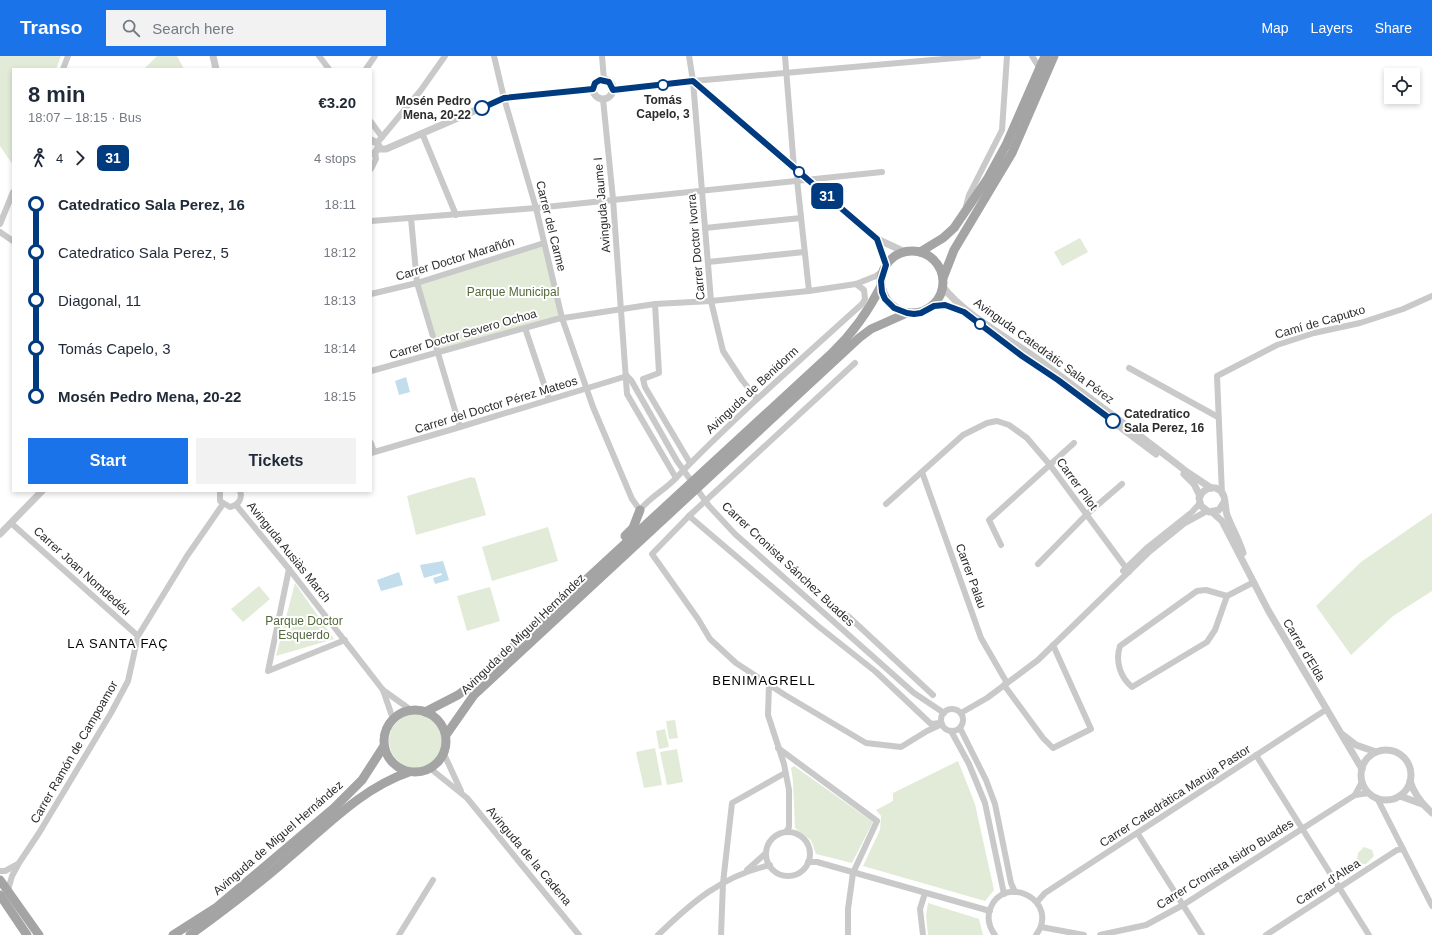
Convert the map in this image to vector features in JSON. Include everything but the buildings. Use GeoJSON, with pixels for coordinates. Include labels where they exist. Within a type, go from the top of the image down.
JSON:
{"type":"FeatureCollection","features":[{"type":"Feature","properties":{"kind":"main road"},"geometry":{"type":"LineString","coordinates":[[920,252],[946,235],[962,217],[988,178],[1006,145],[1045,56]]}},
{"type":"Feature","properties":{"kind":"main road"},"geometry":{"type":"LineString","coordinates":[[943,283],[938,264],[933,259],[920,252],[905,252],[894,256],[884,268],[881,286],[882,292],[889,304],[894,308],[907,313],[921,313],[934,306],[938,300],[954,250],[1012,153],[1054,56]]}},
{"type":"Feature","properties":{"kind":"main road"},"geometry":{"type":"LineString","coordinates":[[586,578],[846,339],[863,319],[881,286]]}},
{"type":"Feature","properties":{"kind":"main road","name":"Avinguda de Miguel Hernández"},"geometry":{"type":"LineString","coordinates":[[446,735],[474,695],[623,555],[859,338],[871,329],[907,313]]}},
{"type":"Feature","properties":{"kind":"main road"},"geometry":{"type":"LineString","coordinates":[[586,578],[633,528],[640,510]]}},
{"type":"Feature","properties":{"kind":"main road","name":"Avinguda de Miguel Hernández"},"geometry":{"type":"LineString","coordinates":[[425,712],[458,695],[474,682],[586,578]]}},
{"type":"Feature","properties":{"kind":"main road"},"geometry":{"type":"LineString","coordinates":[[411,710],[425,712],[436,718],[446,735],[446,747],[444,754],[438,763],[431,769],[420,772],[409,772],[395,766],[390,760],[384,746],[385,731],[393,719],[404,712],[411,710]]}},
{"type":"Feature","properties":{"kind":"main road","name":"Avinguda de Miguel Hernández"},"geometry":{"type":"LineString","coordinates":[[173,935],[217,907],[334,808],[362,780],[384,746]]}},
{"type":"Feature","properties":{"kind":"main road","name":"Avinguda de Miguel Hernández"},"geometry":{"type":"LineString","coordinates":[[190,935],[236,902],[360,797],[391,778],[409,772]]}},
{"type":"Feature","properties":{"kind":"main road"},"geometry":{"type":"LineString","coordinates":[[0,880],[39,935]]}},
{"type":"Feature","properties":{"kind":"main road"},"geometry":{"type":"LineString","coordinates":[[0,895],[27,935]]}},
{"type":"Feature","properties":{"kind":"street"},"geometry":{"type":"LineString","coordinates":[[63,68],[68,56]]}},
{"type":"Feature","properties":{"kind":"street"},"geometry":{"type":"LineString","coordinates":[[213,56],[216,68]]}},
{"type":"Feature","properties":{"kind":"street"},"geometry":{"type":"LineString","coordinates":[[319,56],[328,68]]}},
{"type":"Feature","properties":{"kind":"street"},"geometry":{"type":"LineString","coordinates":[[367,68],[375,56]]}},
{"type":"Feature","properties":{"kind":"street"},"geometry":{"type":"LineString","coordinates":[[376,146],[421,90],[445,56]]}},
{"type":"Feature","properties":{"kind":"street","name":"Carrer del Carme"},"geometry":{"type":"LineString","coordinates":[[494,56],[504,98],[536,208],[562,318],[593,407],[626,487],[640,510]]}},
{"type":"Feature","properties":{"kind":"street"},"geometry":{"type":"LineString","coordinates":[[602,56],[604,80]]}},
{"type":"Feature","properties":{"kind":"street","name":"Carrer Doctor Ivorra"},"geometry":{"type":"LineString","coordinates":[[689,56],[693,81],[711,301],[723,351],[742,380],[758,399]]}},
{"type":"Feature","properties":{"kind":"street"},"geometry":{"type":"LineString","coordinates":[[785,56],[809,291]]}},
{"type":"Feature","properties":{"kind":"street"},"geometry":{"type":"LineString","coordinates":[[613,90],[693,81],[978,56]]}},
{"type":"Feature","properties":{"kind":"street"},"geometry":{"type":"LineString","coordinates":[[962,217],[969,195],[1002,130],[1007,56]]}},
{"type":"Feature","properties":{"kind":"street"},"geometry":{"type":"LineString","coordinates":[[1032,56],[1040,69]]}},
{"type":"Feature","properties":{"kind":"street"},"geometry":{"type":"LineString","coordinates":[[604,80],[609,82],[613,90],[611,95],[603,99],[597,98],[593,89],[595,83],[604,80]]}},
{"type":"Feature","properties":{"kind":"street"},"geometry":{"type":"LineString","coordinates":[[693,81],[877,239],[905,252]]}},
{"type":"Feature","properties":{"kind":"street"},"geometry":{"type":"LineString","coordinates":[[376,146],[386,148],[504,98],[593,89]]}},
{"type":"Feature","properties":{"kind":"street","name":"Avinguda Jaume I"},"geometry":{"type":"LineString","coordinates":[[603,99],[613,199],[627,376],[627,394],[675,479]]}},
{"type":"Feature","properties":{"kind":"street"},"geometry":{"type":"LineString","coordinates":[[372,127],[376,146],[376,159],[372,167]]}},
{"type":"Feature","properties":{"kind":"street"},"geometry":{"type":"LineString","coordinates":[[422,133],[456,215]]}},
{"type":"Feature","properties":{"kind":"street"},"geometry":{"type":"LineString","coordinates":[[372,222],[702,192],[797,180],[882,172]]}},
{"type":"Feature","properties":{"kind":"street"},"geometry":{"type":"LineString","coordinates":[[0,224],[12,194]]}},
{"type":"Feature","properties":{"kind":"street"},"geometry":{"type":"LineString","coordinates":[[411,218],[417,283],[439,352],[460,428]]}},
{"type":"Feature","properties":{"kind":"street"},"geometry":{"type":"LineString","coordinates":[[705,228],[801,218]]}},
{"type":"Feature","properties":{"kind":"street"},"geometry":{"type":"LineString","coordinates":[[0,232],[12,240]]}},
{"type":"Feature","properties":{"kind":"street"},"geometry":{"type":"LineString","coordinates":[[877,239],[884,268]]}},
{"type":"Feature","properties":{"kind":"street","name":"Carrer Doctor Marañón"},"geometry":{"type":"LineString","coordinates":[[372,294],[417,283],[544,243]]}},
{"type":"Feature","properties":{"kind":"street"},"geometry":{"type":"LineString","coordinates":[[708,262],[804,252]]}},
{"type":"Feature","properties":{"kind":"street","name":"Carrer Doctor Severo Ochoa"},"geometry":{"type":"LineString","coordinates":[[372,371],[562,318],[654,304],[711,301],[809,291],[856,284],[876,276],[884,268]]}},
{"type":"Feature","properties":{"kind":"street","name":"Avinguda Catedràtic Sala Pérez"},"geometry":{"type":"LineString","coordinates":[[943,283],[951,298],[1047,365],[1187,472],[1211,488]]}},
{"type":"Feature","properties":{"kind":"street","name":"Avinguda de Benidorm"},"geometry":{"type":"LineString","coordinates":[[640,510],[862,304],[865,299],[864,290],[856,284]]}},
{"type":"Feature","properties":{"kind":"street","name":"Camí de Caputxo"},"geometry":{"type":"LineString","coordinates":[[1218,418],[1217,376],[1277,345],[1396,312],[1432,296]]}},
{"type":"Feature","properties":{"kind":"street"},"geometry":{"type":"LineString","coordinates":[[654,304],[659,373],[643,379],[645,387],[690,463]]}},
{"type":"Feature","properties":{"kind":"street","name":"Avinguda Catedràtic Sala Pérez"},"geometry":{"type":"LineString","coordinates":[[934,306],[954,307],[964,312],[1022,356],[1058,380],[1186,475],[1194,484],[1200,500]]}},
{"type":"Feature","properties":{"kind":"street"},"geometry":{"type":"LineString","coordinates":[[525,328],[549,399]]}},
{"type":"Feature","properties":{"kind":"street"},"geometry":{"type":"LineString","coordinates":[[855,363],[689,516],[652,554],[698,619],[710,639],[736,663],[866,743],[901,747],[927,731],[942,724]]}},
{"type":"Feature","properties":{"kind":"street"},"geometry":{"type":"LineString","coordinates":[[1129,368],[1218,418],[1222,494],[1228,517],[1240,542],[1253,581]]}},
{"type":"Feature","properties":{"kind":"street","name":"Carrer del Doctor Pérez Mateos"},"geometry":{"type":"LineString","coordinates":[[372,452],[460,428],[549,399],[627,376]]}},
{"type":"Feature","properties":{"kind":"street","name":"Carrer Cronista Sánchez Buades"},"geometry":{"type":"LineString","coordinates":[[627,376],[631,380],[677,461],[709,506],[735,534],[914,694],[944,713]]}},
{"type":"Feature","properties":{"kind":"street","name":"Carrer Pilot"},"geometry":{"type":"LineString","coordinates":[[922,472],[963,435],[987,423],[996,421],[1009,425],[1027,438],[1050,465],[1127,570]]}},
{"type":"Feature","properties":{"kind":"street"},"geometry":{"type":"LineString","coordinates":[[1001,545],[989,520],[1074,443]]}},
{"type":"Feature","properties":{"kind":"street"},"geometry":{"type":"LineString","coordinates":[[886,504],[922,472]]}},
{"type":"Feature","properties":{"kind":"street","name":"Carrer Palau"},"geometry":{"type":"LineString","coordinates":[[922,472],[981,638],[1006,684],[1043,738],[1053,748],[1090,729],[1053,645]]}},
{"type":"Feature","properties":{"kind":"street"},"geometry":{"type":"LineString","coordinates":[[961,713],[987,698],[1006,684],[1053,645],[1167,530],[1192,512],[1200,500],[1204,490],[1211,488],[1218,482],[1222,474]]}},
{"type":"Feature","properties":{"kind":"street"},"geometry":{"type":"LineString","coordinates":[[1038,564],[1086,515],[1122,484]]}},
{"type":"Feature","properties":{"kind":"street"},"geometry":{"type":"LineString","coordinates":[[1211,488],[1215,488],[1222,494]]}},
{"type":"Feature","properties":{"kind":"street"},"geometry":{"type":"LineString","coordinates":[[0,534],[41,492]]}},
{"type":"Feature","properties":{"kind":"street"},"geometry":{"type":"LineString","coordinates":[[220,492],[219,498],[223,504],[230,507],[236,505],[241,499],[240,492]]}},
{"type":"Feature","properties":{"kind":"street"},"geometry":{"type":"LineString","coordinates":[[1200,500],[1210,512],[1222,521],[1253,581]]}},
{"type":"Feature","properties":{"kind":"street"},"geometry":{"type":"LineString","coordinates":[[1127,570],[1170,534],[1195,516],[1221,508],[1224,502]]}},
{"type":"Feature","properties":{"kind":"street","name":"Carrer Ramón de Campoamor"},"geometry":{"type":"LineString","coordinates":[[8,890],[12,876],[19,863],[39,833],[111,713],[128,681],[138,636],[187,556],[223,504]]}},
{"type":"Feature","properties":{"kind":"street","name":"Avinguda Ausiàs March"},"geometry":{"type":"LineString","coordinates":[[236,505],[289,569],[383,690],[411,710]]}},
{"type":"Feature","properties":{"kind":"street","name":"Carrer Cronista Sánchez Buades"},"geometry":{"type":"LineString","coordinates":[[689,516],[818,626],[876,672],[931,724],[942,724]]}},
{"type":"Feature","properties":{"kind":"street","name":"Carrer Joan Nomdedéu"},"geometry":{"type":"LineString","coordinates":[[11,523],[138,636]]}},
{"type":"Feature","properties":{"kind":"street"},"geometry":{"type":"LineString","coordinates":[[289,569],[268,672],[345,640]]}},
{"type":"Feature","properties":{"kind":"street"},"geometry":{"type":"LineString","coordinates":[[1227,596],[1206,590],[1197,591],[1120,646],[1117,656],[1124,680],[1132,687],[1208,642],[1215,630],[1227,596],[1253,581]]}},
{"type":"Feature","properties":{"kind":"street","name":"Carrer d'Elda"},"geometry":{"type":"LineString","coordinates":[[1253,581],[1284,638],[1362,769]]}},
{"type":"Feature","properties":{"kind":"street","name":"Carrer Cronista Sánchez Buades"},"geometry":{"type":"LineString","coordinates":[[848,616],[933,695]]}},
{"type":"Feature","properties":{"kind":"street"},"geometry":{"type":"LineString","coordinates":[[860,645],[868,635]]}},
{"type":"Feature","properties":{"kind":"street"},"geometry":{"type":"LineString","coordinates":[[769,684],[768,715],[785,774],[788,790],[789,830]]}},
{"type":"Feature","properties":{"kind":"street","name":"Avinguda Ausiàs March"},"geometry":{"type":"LineString","coordinates":[[383,690],[393,719]]}},
{"type":"Feature","properties":{"kind":"street"},"geometry":{"type":"LineString","coordinates":[[952,709],[961,713],[964,719],[960,728],[951,731],[946,730],[942,724],[944,713],[952,709]]}},
{"type":"Feature","properties":{"kind":"street","name":"Carrer Catedràtica Maruja Pastor"},"geometry":{"type":"LineString","coordinates":[[1037,902],[1045,893],[1138,834],[1327,709]]}},
{"type":"Feature","properties":{"kind":"street"},"geometry":{"type":"LineString","coordinates":[[960,728],[986,780],[995,804],[1011,883],[1015,892]]}},
{"type":"Feature","properties":{"kind":"street","name":"Carrer d'Elda"},"geometry":{"type":"LineString","coordinates":[[1339,730],[1356,745],[1376,752]]}},
{"type":"Feature","properties":{"kind":"street"},"geometry":{"type":"LineString","coordinates":[[951,731],[969,764],[985,803],[1004,894]]}},
{"type":"Feature","properties":{"kind":"street"},"geometry":{"type":"LineString","coordinates":[[778,748],[877,821],[854,873],[848,909],[848,935]]}},
{"type":"Feature","properties":{"kind":"street"},"geometry":{"type":"LineString","coordinates":[[1410,781],[1405,792],[1400,796],[1389,800],[1377,798],[1369,793],[1362,782],[1362,769],[1365,762],[1376,752],[1390,750],[1402,756],[1410,767],[1410,781],[1412,788],[1422,805]]}},
{"type":"Feature","properties":{"kind":"street","name":"Avinguda de la Cadena"},"geometry":{"type":"LineString","coordinates":[[444,754],[462,792],[579,935]]}},
{"type":"Feature","properties":{"kind":"street"},"geometry":{"type":"LineString","coordinates":[[1256,755],[1369,935]]}},
{"type":"Feature","properties":{"kind":"street","name":"Avinguda de la Cadena"},"geometry":{"type":"LineString","coordinates":[[431,769],[462,792]]}},
{"type":"Feature","properties":{"kind":"street"},"geometry":{"type":"LineString","coordinates":[[721,935],[723,883],[732,803],[785,774]]}},
{"type":"Feature","properties":{"kind":"street","name":"Carrer Cronista Isidro Buades"},"geometry":{"type":"LineString","coordinates":[[1354,795],[1362,782]]}},
{"type":"Feature","properties":{"kind":"street","name":"Carrer Cronista Isidro Buades"},"geometry":{"type":"LineString","coordinates":[[1105,935],[1146,925],[1183,905],[1354,795],[1369,793]]}},
{"type":"Feature","properties":{"kind":"street"},"geometry":{"type":"LineString","coordinates":[[1400,796],[1422,805],[1432,813]]}},
{"type":"Feature","properties":{"kind":"street"},"geometry":{"type":"LineString","coordinates":[[1377,798],[1432,906]]}},
{"type":"Feature","properties":{"kind":"street"},"geometry":{"type":"LineString","coordinates":[[747,871],[766,852],[771,840],[789,830]]}},
{"type":"Feature","properties":{"kind":"street"},"geometry":{"type":"LineString","coordinates":[[766,852],[770,865],[778,873],[791,875],[803,870],[809,859],[808,846],[805,840],[789,830]]}},
{"type":"Feature","properties":{"kind":"street"},"geometry":{"type":"LineString","coordinates":[[1138,834],[1202,935]]}},
{"type":"Feature","properties":{"kind":"street","name":"Carrer d'Altea"},"geometry":{"type":"LineString","coordinates":[[1266,935],[1397,850],[1403,849]]}},
{"type":"Feature","properties":{"kind":"street"},"geometry":{"type":"LineString","coordinates":[[809,859],[990,911]]}},
{"type":"Feature","properties":{"kind":"street"},"geometry":{"type":"LineString","coordinates":[[0,871],[5,871],[19,863]]}},
{"type":"Feature","properties":{"kind":"street"},"geometry":{"type":"LineString","coordinates":[[658,935],[684,910],[723,883],[747,871],[770,865]]}},
{"type":"Feature","properties":{"kind":"street"},"geometry":{"type":"LineString","coordinates":[[399,935],[433,880]]}},
{"type":"Feature","properties":{"kind":"street"},"geometry":{"type":"LineString","coordinates":[[995,935],[989,924],[990,911],[995,901],[1004,894],[1015,892],[1027,894],[1037,902],[1041,910],[1041,927],[1036,935]]}},
{"type":"Feature","properties":{"kind":"street"},"geometry":{"type":"LineString","coordinates":[[923,935],[920,909],[925,893]]}},
{"type":"Feature","properties":{"kind":"street"},"geometry":{"type":"LineString","coordinates":[[1041,927],[1084,935]]}},
{"type":"Feature","properties":{"kind":"green space"},"geometry":{"type":"Polygon","coordinates":[[[0,56],[61,56],[56,68],[12,68],[12,164],[0,146],[0,56]]]}},
{"type":"Feature","properties":{"kind":"green space"},"geometry":{"type":"Polygon","coordinates":[[[157,56],[177,56],[183,68],[145,68],[157,56]]]}},
{"type":"Feature","properties":{"kind":"green space"},"geometry":{"type":"Polygon","coordinates":[[[1080,238],[1088,252],[1062,266],[1054,252],[1080,238]]]}},
{"type":"Feature","properties":{"kind":"green space","name":"Parque Municipal"},"geometry":{"type":"Polygon","coordinates":[[[544,243],[562,318],[439,352],[417,283],[544,243]]]}},
{"type":"Feature","properties":{"kind":"green space"},"geometry":{"type":"Polygon","coordinates":[[[471,477],[475,478],[486,515],[416,535],[407,496],[471,477]]]}},
{"type":"Feature","properties":{"kind":"green space"},"geometry":{"type":"Polygon","coordinates":[[[1432,513],[1432,591],[1393,616],[1351,655],[1316,606],[1361,562],[1432,513]]]}},
{"type":"Feature","properties":{"kind":"green space"},"geometry":{"type":"Polygon","coordinates":[[[548,527],[558,561],[492,581],[482,547],[548,527]]]}},
{"type":"Feature","properties":{"kind":"green space","name":"Parque Doctor Esquerdo"},"geometry":{"type":"Polygon","coordinates":[[[295,583],[334,639],[276,656],[295,583]]]}},
{"type":"Feature","properties":{"kind":"green space"},"geometry":{"type":"Polygon","coordinates":[[[259,586],[270,599],[243,622],[231,609],[259,586]]]}},
{"type":"Feature","properties":{"kind":"green space"},"geometry":{"type":"Polygon","coordinates":[[[490,587],[500,621],[467,631],[457,596],[490,587]]]}},
{"type":"Feature","properties":{"kind":"green space"},"geometry":{"type":"Polygon","coordinates":[[[411,714],[421,714],[435,722],[441,731],[443,741],[441,751],[435,760],[421,768],[411,768],[401,763],[394,756],[389,746],[389,736],[394,726],[401,719],[411,714]]]}},
{"type":"Feature","properties":{"kind":"green space"},"geometry":{"type":"Polygon","coordinates":[[[675,720],[678,738],[669,739],[666,721],[675,720]]]}},
{"type":"Feature","properties":{"kind":"green space"},"geometry":{"type":"Polygon","coordinates":[[[665,729],[669,747],[659,749],[656,731],[665,729]]]}},
{"type":"Feature","properties":{"kind":"green space"},"geometry":{"type":"Polygon","coordinates":[[[655,748],[662,785],[644,788],[636,752],[655,748]]]}},
{"type":"Feature","properties":{"kind":"green space"},"geometry":{"type":"Polygon","coordinates":[[[677,749],[683,782],[667,785],[660,752],[677,749]]]}},
{"type":"Feature","properties":{"kind":"green space"},"geometry":{"type":"Polygon","coordinates":[[[958,761],[975,804],[994,890],[985,901],[863,866],[880,830],[881,816],[876,810],[893,801],[893,793],[958,761]]]}},
{"type":"Feature","properties":{"kind":"green space"},"geometry":{"type":"Polygon","coordinates":[[[794,766],[873,822],[852,863],[816,854],[811,840],[795,828],[791,768],[794,766]]]}},
{"type":"Feature","properties":{"kind":"green space"},"geometry":{"type":"Polygon","coordinates":[[[1364,847],[1372,850],[1374,856],[1366,864],[1362,864],[1357,859],[1358,853],[1364,847]]]}},
{"type":"Feature","properties":{"kind":"green space"},"geometry":{"type":"Polygon","coordinates":[[[928,903],[979,919],[983,935],[928,935],[926,916],[928,903]]]}},
{"type":"Feature","properties":{"kind":"water"},"geometry":{"type":"Polygon","coordinates":[[[406,377],[410,392],[399,395],[395,381],[406,377]]]}},
{"type":"Feature","properties":{"kind":"water"},"geometry":{"type":"Polygon","coordinates":[[[443,561],[449,580],[435,584],[433,578],[442,575],[441,573],[424,578],[420,565],[443,561]]]}},
{"type":"Feature","properties":{"kind":"water"},"geometry":{"type":"Polygon","coordinates":[[[399,572],[403,585],[381,591],[377,580],[399,572]]]}},
{"type":"Feature","properties":{"kind":"bus line","name":"31"},"geometry":{"type":"LineString","coordinates":[[482,108],[504,98],[593,89],[595,83],[600,80],[609,82],[613,90],[693,81],[877,239],[886,265],[881,276],[882,292],[889,304],[900,312],[914,314],[921,313],[934,306],[945,305],[954,307],[964,312],[1022,356],[1058,380],[1113,421]]}},
{"type":"Feature","properties":{"kind":"place","name":"Tomás Capelo, 3"},"geometry":{"type":"Point","coordinates":[663,85]}},
{"type":"Feature","properties":{"kind":"place","name":"Mosén Pedro Mena, 20-22"},"geometry":{"type":"Point","coordinates":[482,108]}},
{"type":"Feature","properties":{"kind":"place","name":"Catedratico Sala Perez, 16"},"geometry":{"type":"Point","coordinates":[1113,421]}},
{"type":"Feature","properties":{"kind":"district","name":"LA SANTA FAÇ"},"geometry":{"type":"Point","coordinates":[118,643]}},
{"type":"Feature","properties":{"kind":"district","name":"BENIMAGRELL"},"geometry":{"type":"Point","coordinates":[764,680]}}]}
